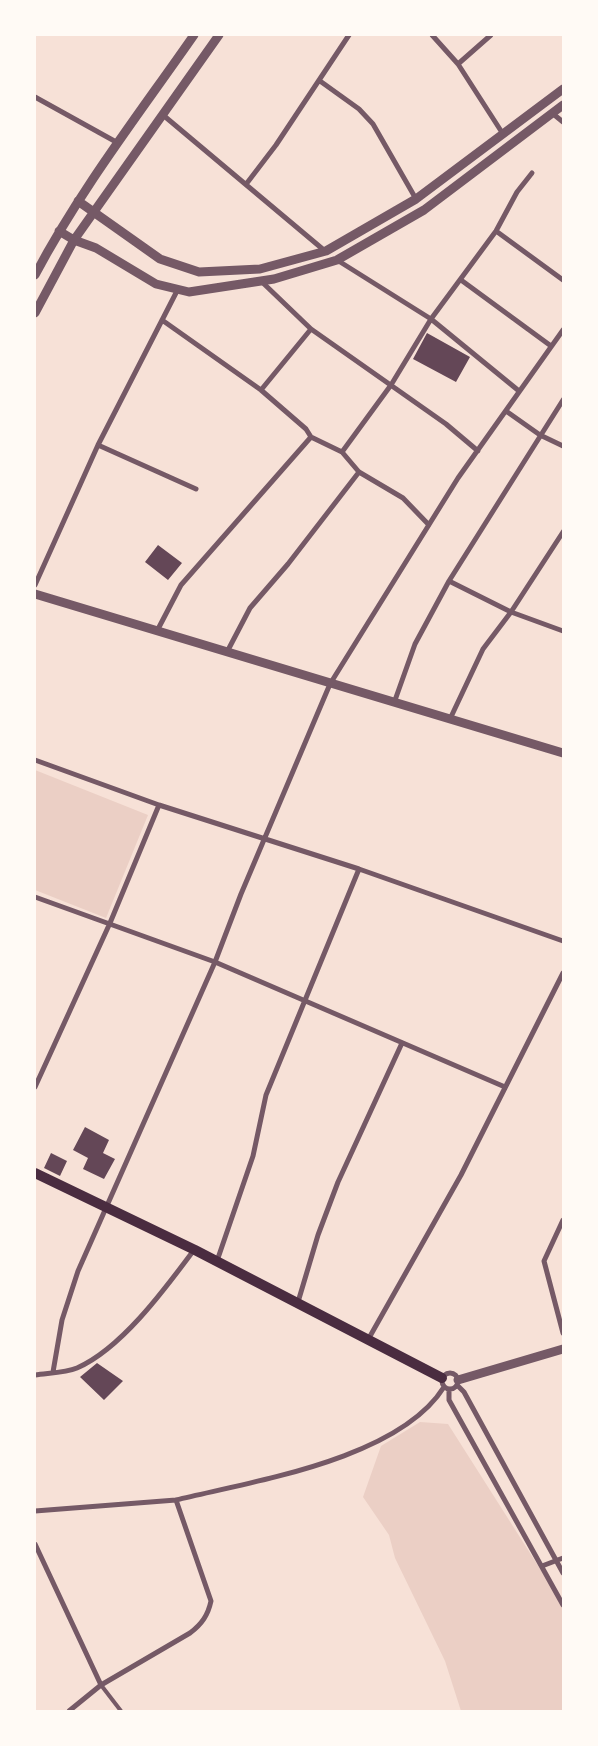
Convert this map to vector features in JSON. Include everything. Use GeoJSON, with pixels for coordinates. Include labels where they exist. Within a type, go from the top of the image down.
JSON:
{"type":"FeatureCollection","features":[{"type":"Feature","properties":{"kind":"main road"},"geometry":{"type":"LineString","coordinates":[[35,1173],[195,1250],[369,1338],[445,1385]]}},
{"type":"Feature","properties":{"kind":"street"},"geometry":{"type":"LineString","coordinates":[[35,275],[59,231],[78,202],[194,35]]}},
{"type":"Feature","properties":{"kind":"street"},"geometry":{"type":"LineString","coordinates":[[35,313],[74,240],[220,35]]}},
{"type":"Feature","properties":{"kind":"street"},"geometry":{"type":"LineString","coordinates":[[247,183],[276,146],[349,35]]}},
{"type":"Feature","properties":{"kind":"street"},"geometry":{"type":"LineString","coordinates":[[432,35],[458,64],[502,134]]}},
{"type":"Feature","properties":{"kind":"street"},"geometry":{"type":"LineString","coordinates":[[458,64],[491,35]]}},
{"type":"Feature","properties":{"kind":"street"},"geometry":{"type":"LineString","coordinates":[[320,81],[358,109],[373,124],[416,199]]}},
{"type":"Feature","properties":{"kind":"street"},"geometry":{"type":"LineString","coordinates":[[78,202],[160,259],[199,272],[260,269],[326,251],[416,199],[563,89]]}},
{"type":"Feature","properties":{"kind":"street"},"geometry":{"type":"LineString","coordinates":[[35,97],[118,143]]}},
{"type":"Feature","properties":{"kind":"street"},"geometry":{"type":"LineString","coordinates":[[59,231],[74,240],[96,248],[156,284],[178,290],[189,292],[261,281],[337,260],[424,210],[563,105]]}},
{"type":"Feature","properties":{"kind":"street"},"geometry":{"type":"LineString","coordinates":[[552,113],[563,122]]}},
{"type":"Feature","properties":{"kind":"street"},"geometry":{"type":"LineString","coordinates":[[163,115],[247,183],[326,251]]}},
{"type":"Feature","properties":{"kind":"street"},"geometry":{"type":"LineString","coordinates":[[342,452],[391,385],[431,319],[496,231],[517,192],[532,173]]}},
{"type":"Feature","properties":{"kind":"street"},"geometry":{"type":"LineString","coordinates":[[496,231],[563,280]]}},
{"type":"Feature","properties":{"kind":"street"},"geometry":{"type":"LineString","coordinates":[[337,260],[431,319],[520,391]]}},
{"type":"Feature","properties":{"kind":"street"},"geometry":{"type":"LineString","coordinates":[[461,280],[552,346]]}},
{"type":"Feature","properties":{"kind":"street"},"geometry":{"type":"LineString","coordinates":[[261,281],[311,329],[446,424],[478,451]]}},
{"type":"Feature","properties":{"kind":"street"},"geometry":{"type":"LineString","coordinates":[[35,584],[98,445],[178,290]]}},
{"type":"Feature","properties":{"kind":"street"},"geometry":{"type":"LineString","coordinates":[[162,320],[261,390],[306,429],[311,437],[342,452],[359,472],[403,498],[429,525]]}},
{"type":"Feature","properties":{"kind":"street"},"geometry":{"type":"LineString","coordinates":[[261,390],[311,329]]}},
{"type":"Feature","properties":{"kind":"street"},"geometry":{"type":"LineString","coordinates":[[52,1372],[58,1337],[69,1295],[215,962],[330,684],[429,525],[478,451],[563,330]]}},
{"type":"Feature","properties":{"kind":"street"},"geometry":{"type":"LineString","coordinates":[[394,703],[415,644],[450,581],[563,400]]}},
{"type":"Feature","properties":{"kind":"street"},"geometry":{"type":"LineString","coordinates":[[506,411],[540,435],[563,446]]}},
{"type":"Feature","properties":{"kind":"street"},"geometry":{"type":"LineString","coordinates":[[157,631],[181,585],[311,437]]}},
{"type":"Feature","properties":{"kind":"street"},"geometry":{"type":"LineString","coordinates":[[98,445],[196,489]]}},
{"type":"Feature","properties":{"kind":"street"},"geometry":{"type":"LineString","coordinates":[[227,652],[250,608],[288,564],[359,472]]}},
{"type":"Feature","properties":{"kind":"street"},"geometry":{"type":"LineString","coordinates":[[450,719],[483,650],[511,612],[563,532]]}},
{"type":"Feature","properties":{"kind":"street"},"geometry":{"type":"LineString","coordinates":[[450,581],[511,612],[563,632]]}},
{"type":"Feature","properties":{"kind":"street"},"geometry":{"type":"LineString","coordinates":[[35,594],[563,753]]}},
{"type":"Feature","properties":{"kind":"street"},"geometry":{"type":"LineString","coordinates":[[35,760],[159,805],[359,869],[563,941]]}},
{"type":"Feature","properties":{"kind":"street"},"geometry":{"type":"LineString","coordinates":[[35,1087],[110,924],[159,805]]}},
{"type":"Feature","properties":{"kind":"street"},"geometry":{"type":"LineString","coordinates":[[217,1261],[253,1156],[266,1095],[359,869]]}},
{"type":"Feature","properties":{"kind":"street"},"geometry":{"type":"LineString","coordinates":[[35,897],[215,962],[505,1088]]}},
{"type":"Feature","properties":{"kind":"street"},"geometry":{"type":"LineString","coordinates":[[369,1338],[461,1175],[563,974]]}},
{"type":"Feature","properties":{"kind":"street"},"geometry":{"type":"LineString","coordinates":[[298,1302],[315,1242],[335,1189],[402,1043]]}},
{"type":"Feature","properties":{"kind":"street"},"geometry":{"type":"LineString","coordinates":[[563,1220],[544,1261],[563,1333]]}},
{"type":"Feature","properties":{"kind":"street"},"geometry":{"type":"LineString","coordinates":[[35,1374],[75,1369],[105,1353],[166,1288],[195,1250]]}},
{"type":"Feature","properties":{"kind":"street"},"geometry":{"type":"LineString","coordinates":[[445,1385],[563,1349]]}},
{"type":"Feature","properties":{"kind":"street"},"geometry":{"type":"LineString","coordinates":[[35,1511],[176,1500],[324,1463],[358,1451],[405,1426],[427,1408],[445,1385],[451,1373],[464,1392],[563,1573]]}},
{"type":"Feature","properties":{"kind":"street"},"geometry":{"type":"LineString","coordinates":[[445,1385],[449,1400],[563,1605]]}},
{"type":"Feature","properties":{"kind":"street"},"geometry":{"type":"LineString","coordinates":[[69,1711],[101,1685],[199,1626],[209,1609],[211,1601],[176,1500]]}},
{"type":"Feature","properties":{"kind":"street"},"geometry":{"type":"LineString","coordinates":[[35,1544],[101,1685]]}},
{"type":"Feature","properties":{"kind":"street"},"geometry":{"type":"LineString","coordinates":[[542,1566],[563,1558]]}},
{"type":"Feature","properties":{"kind":"lane"},"geometry":{"type":"LineString","coordinates":[[101,1685],[121,1711]]}},
{"type":"Feature","properties":{"kind":"shaded area"},"geometry":{"type":"Polygon","coordinates":[[[35,770],[148,815],[106,918],[35,890],[35,770]]]}},
{"type":"Feature","properties":{"kind":"shaded area"},"geometry":{"type":"Polygon","coordinates":[[[420,1422],[448,1424],[563,1605],[563,1711],[461,1711],[445,1661],[395,1558],[389,1535],[363,1497],[381,1446],[420,1422]]]}},
{"type":"Feature","properties":{"kind":"building"},"geometry":{"type":"Polygon","coordinates":[[[427,333],[470,357],[456,382],[413,359],[427,333]]]}},
{"type":"Feature","properties":{"kind":"building"},"geometry":{"type":"Polygon","coordinates":[[[158,545],[182,563],[168,580],[145,562],[158,545]]]}},
{"type":"Feature","properties":{"kind":"building"},"geometry":{"type":"Polygon","coordinates":[[[85,1127],[109,1140],[103,1153],[115,1159],[104,1179],[83,1169],[88,1158],[73,1150],[85,1127]]]}},
{"type":"Feature","properties":{"kind":"building"},"geometry":{"type":"Polygon","coordinates":[[[51,1153],[67,1161],[60,1176],[44,1168],[51,1153]]]}},
{"type":"Feature","properties":{"kind":"building"},"geometry":{"type":"Polygon","coordinates":[[[97,1363],[123,1381],[104,1400],[80,1377],[97,1363]]]}}]}
